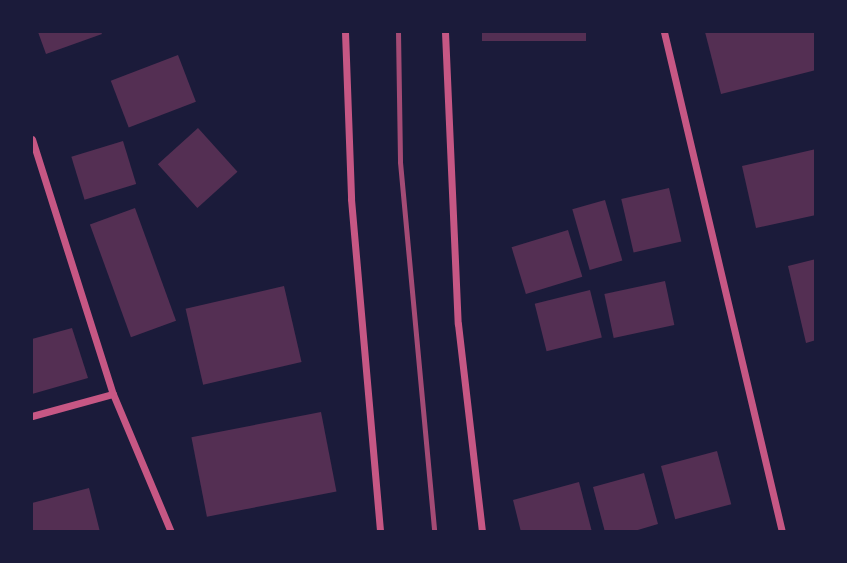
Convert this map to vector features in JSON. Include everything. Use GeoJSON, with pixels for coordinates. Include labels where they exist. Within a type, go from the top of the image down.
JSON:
{"type":"FeatureCollection","features":[{"type":"Feature","properties":{"kind":"street"},"geometry":{"type":"LineString","coordinates":[[345,32],[352,212],[380,531]]}},
{"type":"Feature","properties":{"kind":"street"},"geometry":{"type":"LineString","coordinates":[[445,32],[458,324],[482,531]]}},
{"type":"Feature","properties":{"kind":"street"},"geometry":{"type":"LineString","coordinates":[[664,32],[782,531]]}},
{"type":"Feature","properties":{"kind":"street"},"geometry":{"type":"LineString","coordinates":[[32,139],[113,394],[171,531]]}},
{"type":"Feature","properties":{"kind":"street"},"geometry":{"type":"LineString","coordinates":[[32,416],[113,394]]}},
{"type":"Feature","properties":{"kind":"building"},"geometry":{"type":"Polygon","coordinates":[[[38,32],[101,32],[102,34],[46,54],[38,32]]]}},
{"type":"Feature","properties":{"kind":"building"},"geometry":{"type":"Polygon","coordinates":[[[482,32],[586,32],[586,41],[482,41],[482,32]]]}},
{"type":"Feature","properties":{"kind":"building"},"geometry":{"type":"Polygon","coordinates":[[[705,32],[816,32],[816,70],[721,94],[705,32]]]}},
{"type":"Feature","properties":{"kind":"building"},"geometry":{"type":"Polygon","coordinates":[[[178,55],[196,102],[129,127],[111,81],[178,55]]]}},
{"type":"Feature","properties":{"kind":"building"},"geometry":{"type":"Polygon","coordinates":[[[198,128],[237,172],[197,208],[158,164],[198,128]]]}},
{"type":"Feature","properties":{"kind":"building"},"geometry":{"type":"Polygon","coordinates":[[[123,141],[136,184],[85,200],[71,157],[123,141]]]}},
{"type":"Feature","properties":{"kind":"building"},"geometry":{"type":"Polygon","coordinates":[[[816,149],[816,215],[756,228],[742,166],[816,149]]]}},
{"type":"Feature","properties":{"kind":"building"},"geometry":{"type":"Polygon","coordinates":[[[669,188],[681,242],[634,253],[621,199],[669,188]]]}},
{"type":"Feature","properties":{"kind":"building"},"geometry":{"type":"Polygon","coordinates":[[[605,200],[622,261],[590,270],[572,209],[605,200]]]}},
{"type":"Feature","properties":{"kind":"building"},"geometry":{"type":"Polygon","coordinates":[[[135,208],[176,321],[131,337],[90,224],[135,208]]]}},
{"type":"Feature","properties":{"kind":"building"},"geometry":{"type":"Polygon","coordinates":[[[568,230],[582,277],[526,294],[512,247],[568,230]]]}},
{"type":"Feature","properties":{"kind":"building"},"geometry":{"type":"Polygon","coordinates":[[[816,259],[816,340],[806,343],[788,266],[816,259]]]}},
{"type":"Feature","properties":{"kind":"building"},"geometry":{"type":"Polygon","coordinates":[[[665,281],[674,325],[614,338],[604,294],[665,281]]]}},
{"type":"Feature","properties":{"kind":"building"},"geometry":{"type":"Polygon","coordinates":[[[284,286],[302,362],[203,385],[186,309],[284,286]]]}},
{"type":"Feature","properties":{"kind":"building"},"geometry":{"type":"Polygon","coordinates":[[[590,290],[602,338],[547,351],[535,304],[590,290]]]}},
{"type":"Feature","properties":{"kind":"building"},"geometry":{"type":"Polygon","coordinates":[[[72,328],[88,378],[32,394],[32,339],[72,328]]]}},
{"type":"Feature","properties":{"kind":"building"},"geometry":{"type":"Polygon","coordinates":[[[321,412],[336,492],[207,517],[191,437],[321,412]]]}},
{"type":"Feature","properties":{"kind":"building"},"geometry":{"type":"Polygon","coordinates":[[[717,451],[731,504],[675,519],[661,466],[717,451]]]}},
{"type":"Feature","properties":{"kind":"building"},"geometry":{"type":"Polygon","coordinates":[[[644,473],[658,524],[631,532],[605,532],[593,487],[644,473]]]}},
{"type":"Feature","properties":{"kind":"building"},"geometry":{"type":"Polygon","coordinates":[[[579,482],[592,532],[521,532],[513,500],[579,482]]]}},
{"type":"Feature","properties":{"kind":"building"},"geometry":{"type":"Polygon","coordinates":[[[89,488],[100,532],[32,532],[32,503],[89,488]]]}},
{"type":"Feature","properties":{"kind":"railway"},"geometry":{"type":"LineString","coordinates":[[398,32],[400,162],[434,532]]}}]}
